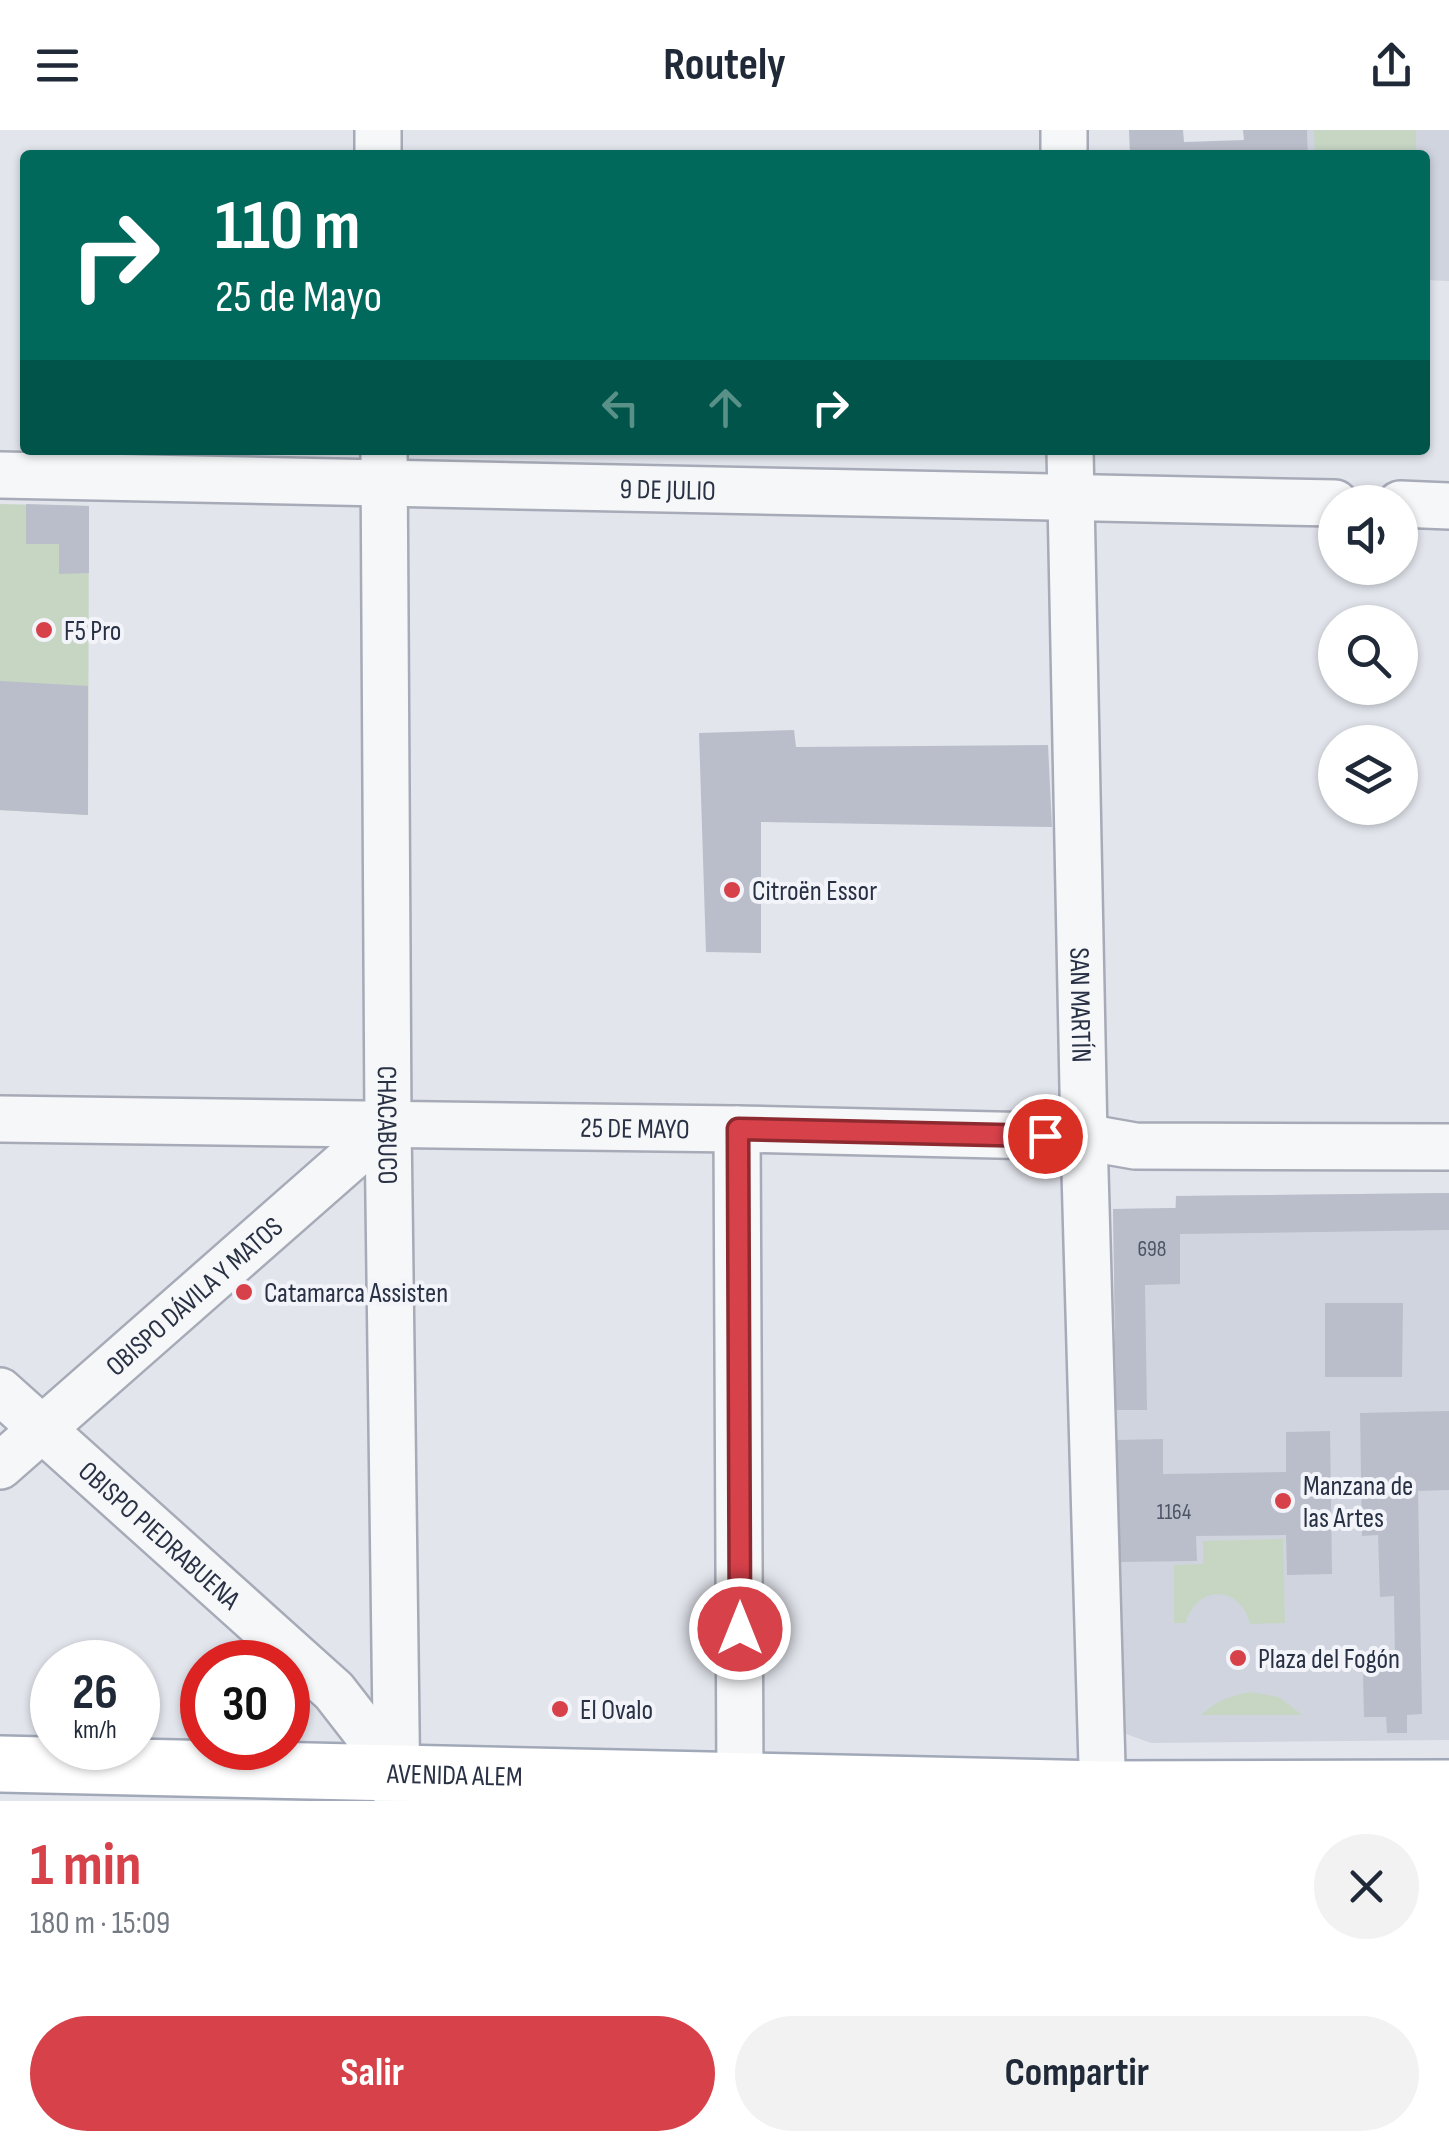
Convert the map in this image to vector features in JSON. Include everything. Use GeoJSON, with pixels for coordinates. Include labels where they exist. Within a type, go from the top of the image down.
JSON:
{"type":"FeatureCollection","features":[{"type":"Feature","properties":{"kind":"main road","name":"AVENIDA ALEM"},"geometry":{"type":"LineString","coordinates":[[0,1764],[397,1787],[740,1780],[1103,1795],[1449,1788]]}},
{"type":"Feature","properties":{"kind":"street","name":"SAN MARTÍN"},"geometry":{"type":"LineString","coordinates":[[1070,455],[1103,1795]]}},
{"type":"Feature","properties":{"kind":"street","name":"9 DE JULIO"},"geometry":{"type":"LineString","coordinates":[[0,475],[384,466],[1071,496],[1318,503]]}},
{"type":"Feature","properties":{"kind":"street","name":"CHACABUCO"},"geometry":{"type":"LineString","coordinates":[[384,466],[397,1787]]}},
{"type":"Feature","properties":{"kind":"street"},"geometry":{"type":"LineString","coordinates":[[1418,505],[1449,506]]}},
{"type":"Feature","properties":{"kind":"street","name":"25 DE MAYO"},"geometry":{"type":"LineString","coordinates":[[0,1120],[738,1129],[1084,1137],[1135,1146],[1449,1147]]}},
{"type":"Feature","properties":{"kind":"street","name":"OBISPO DÁVILA Y MATOS"},"geometry":{"type":"LineString","coordinates":[[0,1466],[388,1125]]}},
{"type":"Feature","properties":{"kind":"street"},"geometry":{"type":"LineString","coordinates":[[738,1129],[740,1780]]}},
{"type":"Feature","properties":{"kind":"street","name":"OBISPO PIEDRABUENA"},"geometry":{"type":"LineString","coordinates":[[0,1392],[334,1691],[397,1787]]}},
{"type":"Feature","properties":{"kind":"shaded area"},"geometry":{"type":"Polygon","coordinates":[[[1307,130],[1449,130],[1449,281],[1430,280],[1430,150],[1308,150],[1307,130]]]}},
{"type":"Feature","properties":{"kind":"shaded area","name":"Manzana de las Artes"},"geometry":{"type":"Polygon","coordinates":[[[1449,1193],[1449,1740],[1151,1743],[1126,1734],[1113,1209],[1175,1208],[1176,1196],[1449,1193]]]}},
{"type":"Feature","properties":{"kind":"green space"},"geometry":{"type":"Polygon","coordinates":[[[1314,130],[1416,130],[1416,150],[1315,150],[1314,130]]]}},
{"type":"Feature","properties":{"kind":"green space","name":"F5 Pro"},"geometry":{"type":"Polygon","coordinates":[[[0,504],[89,506],[88,815],[0,810],[0,504]]]}},
{"type":"Feature","properties":{"kind":"green space"},"geometry":{"type":"Polygon","coordinates":[[[1283,1539],[1285,1623],[1250,1624],[1238,1602],[1218,1594],[1199,1601],[1186,1623],[1174,1623],[1174,1565],[1203,1564],[1203,1541],[1283,1539]]]}},
{"type":"Feature","properties":{"kind":"green space"},"geometry":{"type":"Polygon","coordinates":[[[1251,1692],[1279,1697],[1302,1715],[1201,1715],[1224,1699],[1251,1692]]]}},
{"type":"Feature","properties":{"kind":"building"},"geometry":{"type":"Polygon","coordinates":[[[1129,130],[1183,130],[1184,142],[1244,140],[1243,130],[1307,130],[1308,150],[1130,150],[1129,130]]]}},
{"type":"Feature","properties":{"kind":"building"},"geometry":{"type":"Polygon","coordinates":[[[26,504],[89,506],[89,573],[59,574],[59,544],[26,544],[26,504]]]}},
{"type":"Feature","properties":{"kind":"building"},"geometry":{"type":"Polygon","coordinates":[[[0,681],[88,686],[88,815],[0,810],[0,681]]]}},
{"type":"Feature","properties":{"kind":"building","name":"Citroën Essor"},"geometry":{"type":"Polygon","coordinates":[[[794,730],[796,747],[1048,745],[1052,827],[761,822],[761,953],[706,952],[699,733],[794,730]]]}},
{"type":"Feature","properties":{"kind":"building"},"geometry":{"type":"Polygon","coordinates":[[[1449,1193],[1449,1230],[1180,1234],[1180,1284],[1145,1285],[1147,1410],[1116,1410],[1113,1209],[1176,1208],[1176,1196],[1449,1193]]]}},
{"type":"Feature","properties":{"kind":"building"},"geometry":{"type":"Polygon","coordinates":[[[1325,1303],[1403,1303],[1402,1377],[1325,1377],[1325,1303]]]}},
{"type":"Feature","properties":{"kind":"building"},"geometry":{"type":"Polygon","coordinates":[[[1449,1411],[1449,1490],[1418,1491],[1422,1714],[1407,1715],[1407,1733],[1387,1733],[1386,1717],[1364,1717],[1363,1674],[1371,1674],[1370,1657],[1395,1657],[1394,1596],[1380,1597],[1378,1535],[1362,1536],[1360,1413],[1449,1411]]]}},
{"type":"Feature","properties":{"kind":"building"},"geometry":{"type":"Polygon","coordinates":[[[1330,1431],[1332,1574],[1287,1575],[1286,1535],[1196,1536],[1197,1561],[1119,1562],[1117,1440],[1163,1439],[1163,1474],[1286,1472],[1286,1432],[1330,1431]]]}},
{"type":"Feature","properties":{"kind":"place","name":"F5 Pro"},"geometry":{"type":"Point","coordinates":[44,630]}},
{"type":"Feature","properties":{"kind":"place","name":"Citroën Essor"},"geometry":{"type":"Point","coordinates":[732,890]}},
{"type":"Feature","properties":{"kind":"place","name":"Catamarca Assisten"},"geometry":{"type":"Point","coordinates":[244,1292]}},
{"type":"Feature","properties":{"kind":"place","name":"Manzana de las Artes"},"geometry":{"type":"Point","coordinates":[1283,1501]}},
{"type":"Feature","properties":{"kind":"place","name":"Plaza del Fogón"},"geometry":{"type":"Point","coordinates":[1238,1658]}},
{"type":"Feature","properties":{"kind":"place","name":"El Ovalo"},"geometry":{"type":"Point","coordinates":[560,1709]}},
{"type":"Feature","properties":{"kind":"route"},"geometry":{"type":"LineString","coordinates":[[740,1629],[738,1129],[1045,1136]]}}]}
